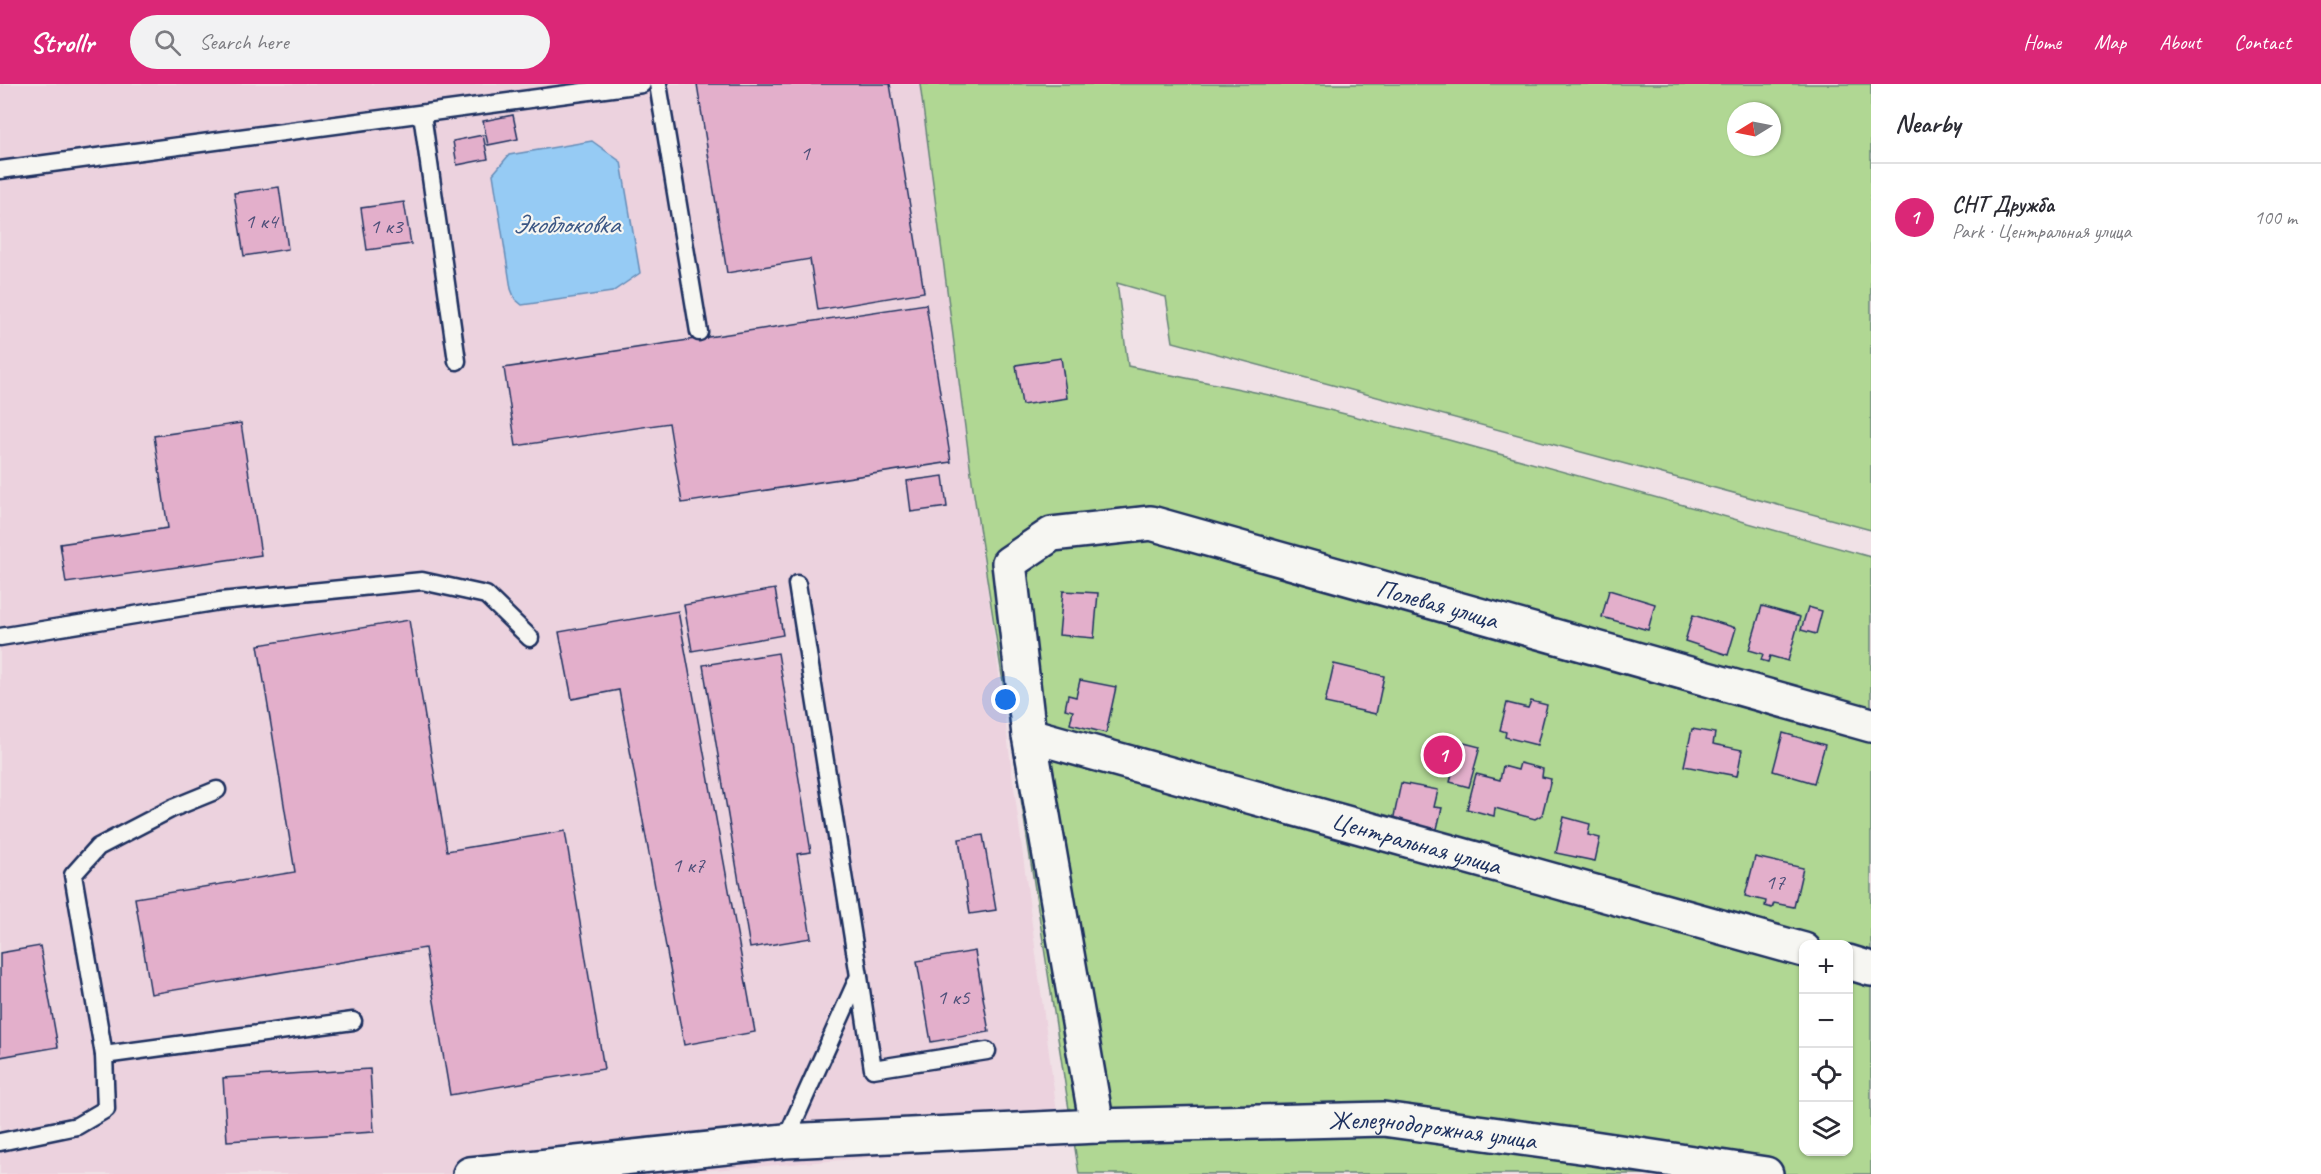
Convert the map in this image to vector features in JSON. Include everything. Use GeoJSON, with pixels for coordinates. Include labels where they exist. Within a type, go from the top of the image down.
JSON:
{"type":"FeatureCollection","features":[{"type":"Feature","properties":{"kind":"street","name":"Полевая улица"},"geometry":{"type":"LineString","coordinates":[[1029,735],[1009,563],[1052,534],[1151,523],[1871,725]]}},
{"type":"Feature","properties":{"kind":"street","name":"Центральная улица"},"geometry":{"type":"LineString","coordinates":[[1029,735],[1799,949]]}},
{"type":"Feature","properties":{"kind":"street"},"geometry":{"type":"LineString","coordinates":[[1029,735],[1097,1126]]}},
{"type":"Feature","properties":{"kind":"street"},"geometry":{"type":"LineString","coordinates":[[1853,964],[1871,969]]}},
{"type":"Feature","properties":{"kind":"street","name":"Железнодорожная улица"},"geometry":{"type":"LineString","coordinates":[[470,1174],[785,1141],[1097,1126],[1383,1119],[1766,1174]]}},
{"type":"Feature","properties":{"kind":"lane"},"geometry":{"type":"LineString","coordinates":[[0,170],[642,84]]}},
{"type":"Feature","properties":{"kind":"lane"},"geometry":{"type":"LineString","coordinates":[[658,84],[699,332]]}},
{"type":"Feature","properties":{"kind":"lane"},"geometry":{"type":"LineString","coordinates":[[422,114],[457,361]]}},
{"type":"Feature","properties":{"kind":"lane"},"geometry":{"type":"LineString","coordinates":[[0,637],[220,601],[422,581],[486,595],[530,638]]}},
{"type":"Feature","properties":{"kind":"lane"},"geometry":{"type":"LineString","coordinates":[[797,584],[873,1069],[987,1051]]}},
{"type":"Feature","properties":{"kind":"lane"},"geometry":{"type":"LineString","coordinates":[[0,1142],[77,1126],[106,1109],[104,1055],[73,875],[98,847],[173,808],[217,790]]}},
{"type":"Feature","properties":{"kind":"lane"},"geometry":{"type":"LineString","coordinates":[[785,1141],[859,976]]}},
{"type":"Feature","properties":{"kind":"lane"},"geometry":{"type":"LineString","coordinates":[[104,1055],[353,1021]]}},
{"type":"Feature","properties":{"kind":"shaded area"},"geometry":{"type":"Polygon","coordinates":[[[0,84],[921,84],[1061,1143],[660,1174],[0,1174],[0,84]]]}},
{"type":"Feature","properties":{"kind":"green space"},"geometry":{"type":"Polygon","coordinates":[[[920,84],[1871,84],[1871,530],[1173,342],[1166,297],[1117,283],[1128,366],[1269,395],[1445,439],[1871,557],[1871,1174],[1079,1174],[973,488],[920,84]]]}},
{"type":"Feature","properties":{"kind":"water","name":"Экоблоковка"},"geometry":{"type":"Polygon","coordinates":[[[592,141],[621,162],[640,273],[612,292],[522,305],[515,299],[511,289],[493,174],[509,155],[592,141]]]}},
{"type":"Feature","properties":{"kind":"building"},"geometry":{"type":"Polygon","coordinates":[[[697,84],[890,84],[924,292],[818,310],[810,259],[727,273],[697,84]]]}},
{"type":"Feature","properties":{"kind":"building"},"geometry":{"type":"Polygon","coordinates":[[[513,115],[518,139],[488,145],[483,121],[513,115]]]}},
{"type":"Feature","properties":{"kind":"building"},"geometry":{"type":"Polygon","coordinates":[[[483,135],[488,159],[457,165],[453,141],[483,135]]]}},
{"type":"Feature","properties":{"kind":"building"},"geometry":{"type":"Polygon","coordinates":[[[279,187],[288,249],[244,256],[234,193],[279,187]]]}},
{"type":"Feature","properties":{"kind":"building"},"geometry":{"type":"Polygon","coordinates":[[[404,202],[411,244],[367,250],[361,208],[404,202]]]}},
{"type":"Feature","properties":{"kind":"building"},"geometry":{"type":"Polygon","coordinates":[[[926,304],[951,462],[682,503],[669,423],[516,446],[504,368],[926,304]]]}},
{"type":"Feature","properties":{"kind":"building"},"geometry":{"type":"Polygon","coordinates":[[[1061,358],[1067,398],[1022,405],[1016,365],[1061,358]]]}},
{"type":"Feature","properties":{"kind":"building"},"geometry":{"type":"Polygon","coordinates":[[[241,423],[261,555],[66,583],[60,544],[168,528],[154,436],[241,423]]]}},
{"type":"Feature","properties":{"kind":"building"},"geometry":{"type":"Polygon","coordinates":[[[943,476],[947,507],[911,512],[907,481],[943,476]]]}},
{"type":"Feature","properties":{"kind":"building"},"geometry":{"type":"Polygon","coordinates":[[[775,589],[783,635],[692,651],[684,605],[775,589]]]}},
{"type":"Feature","properties":{"kind":"building"},"geometry":{"type":"Polygon","coordinates":[[[1609,590],[1655,604],[1648,630],[1602,617],[1609,590]]]}},
{"type":"Feature","properties":{"kind":"building"},"geometry":{"type":"Polygon","coordinates":[[[1063,591],[1098,593],[1094,638],[1059,635],[1063,591]]]}},
{"type":"Feature","properties":{"kind":"building"},"geometry":{"type":"Polygon","coordinates":[[[1762,606],[1800,617],[1788,661],[1770,656],[1768,662],[1761,660],[1763,654],[1749,650],[1762,606]]]}},
{"type":"Feature","properties":{"kind":"building"},"geometry":{"type":"Polygon","coordinates":[[[1808,607],[1822,611],[1816,634],[1801,630],[1808,607]]]}},
{"type":"Feature","properties":{"kind":"building"},"geometry":{"type":"Polygon","coordinates":[[[678,611],[755,1032],[684,1045],[619,690],[572,699],[559,632],[678,611]]]}},
{"type":"Feature","properties":{"kind":"building"},"geometry":{"type":"Polygon","coordinates":[[[1693,615],[1736,628],[1728,655],[1685,641],[1693,615]]]}},
{"type":"Feature","properties":{"kind":"building"},"geometry":{"type":"Polygon","coordinates":[[[409,620],[447,851],[565,831],[604,1069],[450,1095],[425,948],[151,994],[135,898],[295,872],[258,645],[409,620]]]}},
{"type":"Feature","properties":{"kind":"building"},"geometry":{"type":"Polygon","coordinates":[[[778,653],[811,852],[797,854],[811,938],[750,948],[703,665],[778,653]]]}},
{"type":"Feature","properties":{"kind":"building"},"geometry":{"type":"Polygon","coordinates":[[[1334,664],[1384,676],[1376,714],[1325,703],[1334,664]]]}},
{"type":"Feature","properties":{"kind":"building"},"geometry":{"type":"Polygon","coordinates":[[[1080,680],[1116,687],[1106,733],[1070,724],[1073,711],[1065,709],[1068,695],[1076,697],[1080,680]]]}},
{"type":"Feature","properties":{"kind":"building"},"geometry":{"type":"Polygon","coordinates":[[[1531,701],[1547,705],[1537,745],[1505,737],[1506,732],[1500,730],[1507,703],[1528,708],[1531,701]]]}},
{"type":"Feature","properties":{"kind":"building"},"geometry":{"type":"Polygon","coordinates":[[[1692,729],[1715,733],[1713,744],[1742,750],[1737,776],[1684,766],[1692,729]]]}},
{"type":"Feature","properties":{"kind":"building"},"geometry":{"type":"Polygon","coordinates":[[[1783,733],[1825,745],[1814,783],[1773,771],[1783,733]]]}},
{"type":"Feature","properties":{"kind":"building"},"geometry":{"type":"Polygon","coordinates":[[[1460,742],[1480,747],[1469,787],[1450,782],[1460,742]]]}},
{"type":"Feature","properties":{"kind":"building"},"geometry":{"type":"Polygon","coordinates":[[[1520,763],[1543,769],[1542,777],[1551,779],[1542,815],[1535,819],[1495,808],[1494,816],[1467,809],[1476,774],[1500,780],[1503,766],[1518,770],[1520,763]]]}},
{"type":"Feature","properties":{"kind":"building"},"geometry":{"type":"Polygon","coordinates":[[[1401,783],[1438,790],[1434,807],[1442,808],[1437,829],[1393,821],[1401,783]]]}},
{"type":"Feature","properties":{"kind":"building"},"geometry":{"type":"Polygon","coordinates":[[[1564,817],[1590,824],[1588,835],[1600,838],[1595,861],[1556,853],[1564,817]]]}},
{"type":"Feature","properties":{"kind":"building"},"geometry":{"type":"Polygon","coordinates":[[[983,835],[996,910],[970,914],[959,839],[983,835]]]}},
{"type":"Feature","properties":{"kind":"building"},"geometry":{"type":"Polygon","coordinates":[[[1755,857],[1803,868],[1794,907],[1774,903],[1772,908],[1765,906],[1766,901],[1745,896],[1755,857]]]}},
{"type":"Feature","properties":{"kind":"building"},"geometry":{"type":"Polygon","coordinates":[[[40,946],[58,1047],[0,1057],[0,953],[40,946]]]}},
{"type":"Feature","properties":{"kind":"building"},"geometry":{"type":"Polygon","coordinates":[[[975,951],[989,1032],[931,1042],[917,961],[975,951]]]}},
{"type":"Feature","properties":{"kind":"building"},"geometry":{"type":"Polygon","coordinates":[[[370,1069],[374,1132],[227,1141],[223,1078],[370,1069]]]}},
{"type":"Feature","properties":{"kind":"place","name":"СНТ Дружба"},"geometry":{"type":"Point","coordinates":[1443,755]}}]}
